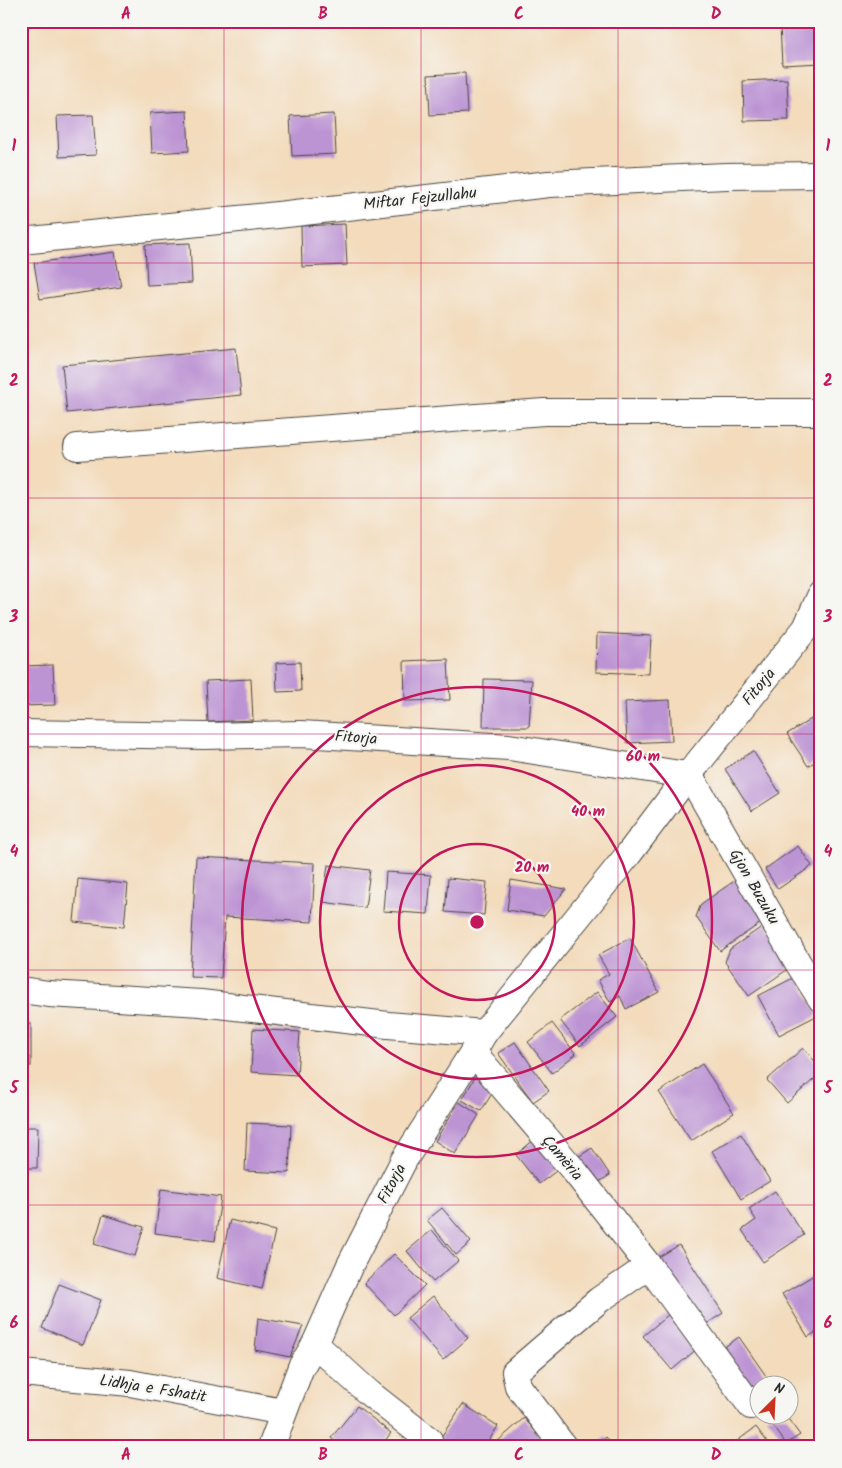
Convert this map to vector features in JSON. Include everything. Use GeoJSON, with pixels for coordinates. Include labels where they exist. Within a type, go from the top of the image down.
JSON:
{"type":"FeatureCollection","features":[{"type":"Feature","properties":{"kind":"street","name":"Miftar Fejzullahu"},"geometry":{"type":"LineString","coordinates":[[21,241],[278,215],[549,184],[726,176],[821,175]]}},
{"type":"Feature","properties":{"kind":"street"},"geometry":{"type":"LineString","coordinates":[[76,447],[544,412],[821,412]]}},
{"type":"Feature","properties":{"kind":"street","name":"Fitorja"},"geometry":{"type":"LineString","coordinates":[[271,1447],[301,1366],[315,1344],[348,1268],[404,1160],[478,1042],[806,628],[821,594]]}},
{"type":"Feature","properties":{"kind":"street","name":"Fitorja"},"geometry":{"type":"LineString","coordinates":[[21,733],[204,736],[301,734],[499,746],[689,774]]}},
{"type":"Feature","properties":{"kind":"street","name":"Gjon Buzuku"},"geometry":{"type":"LineString","coordinates":[[689,774],[798,963],[821,999]]}},
{"type":"Feature","properties":{"kind":"street"},"geometry":{"type":"LineString","coordinates":[[21,990],[49,994],[201,1003],[388,1025],[478,1042]]}},
{"type":"Feature","properties":{"kind":"street","name":"Çamëria"},"geometry":{"type":"LineString","coordinates":[[478,1042],[576,1173],[650,1266],[750,1405]]}},
{"type":"Feature","properties":{"kind":"street"},"geometry":{"type":"LineString","coordinates":[[564,1447],[518,1386],[515,1372],[599,1300],[650,1266]]}},
{"type":"Feature","properties":{"kind":"street"},"geometry":{"type":"LineString","coordinates":[[315,1344],[369,1393],[429,1440]]}},
{"type":"Feature","properties":{"kind":"street","name":"Lidhja e Fshatit"},"geometry":{"type":"LineString","coordinates":[[21,1373],[130,1383],[283,1412]]}},
{"type":"Feature","properties":{"kind":"building"},"geometry":{"type":"Polygon","coordinates":[[[821,23],[821,63],[782,65],[780,25],[821,23]]]}},
{"type":"Feature","properties":{"kind":"building"},"geometry":{"type":"Polygon","coordinates":[[[465,73],[467,113],[430,115],[428,75],[465,73]]]}},
{"type":"Feature","properties":{"kind":"building"},"geometry":{"type":"Polygon","coordinates":[[[787,79],[789,120],[744,121],[743,81],[787,79]]]}},
{"type":"Feature","properties":{"kind":"building"},"geometry":{"type":"Polygon","coordinates":[[[187,111],[189,151],[152,153],[150,113],[187,111]]]}},
{"type":"Feature","properties":{"kind":"building"},"geometry":{"type":"Polygon","coordinates":[[[334,114],[336,154],[292,156],[290,116],[334,114]]]}},
{"type":"Feature","properties":{"kind":"building"},"geometry":{"type":"Polygon","coordinates":[[[93,115],[96,155],[59,157],[57,116],[93,115]]]}},
{"type":"Feature","properties":{"kind":"building"},"geometry":{"type":"Polygon","coordinates":[[[345,224],[347,265],[302,267],[301,226],[345,224]]]}},
{"type":"Feature","properties":{"kind":"building"},"geometry":{"type":"Polygon","coordinates":[[[190,243],[192,283],[147,285],[145,245],[190,243]]]}},
{"type":"Feature","properties":{"kind":"building"},"geometry":{"type":"Polygon","coordinates":[[[115,252],[121,287],[40,299],[34,263],[115,252]]]}},
{"type":"Feature","properties":{"kind":"building"},"geometry":{"type":"Polygon","coordinates":[[[236,348],[241,395],[67,413],[62,365],[236,348]]]}},
{"type":"Feature","properties":{"kind":"building"},"geometry":{"type":"Polygon","coordinates":[[[597,633],[651,636],[649,674],[596,672],[597,633]]]}},
{"type":"Feature","properties":{"kind":"building"},"geometry":{"type":"Polygon","coordinates":[[[448,659],[450,700],[405,701],[404,661],[448,659]]]}},
{"type":"Feature","properties":{"kind":"building"},"geometry":{"type":"Polygon","coordinates":[[[300,662],[301,691],[277,692],[276,663],[300,662]]]}},
{"type":"Feature","properties":{"kind":"building"},"geometry":{"type":"Polygon","coordinates":[[[53,665],[55,705],[21,706],[21,666],[53,665]]]}},
{"type":"Feature","properties":{"kind":"building"},"geometry":{"type":"Polygon","coordinates":[[[251,679],[253,720],[208,722],[206,681],[251,679]]]}},
{"type":"Feature","properties":{"kind":"building"},"geometry":{"type":"Polygon","coordinates":[[[484,679],[532,680],[529,727],[483,727],[484,679]]]}},
{"type":"Feature","properties":{"kind":"building"},"geometry":{"type":"Polygon","coordinates":[[[670,700],[672,741],[627,743],[625,702],[670,700]]]}},
{"type":"Feature","properties":{"kind":"building"},"geometry":{"type":"Polygon","coordinates":[[[821,713],[821,758],[808,766],[787,734],[821,713]]]}},
{"type":"Feature","properties":{"kind":"building"},"geometry":{"type":"Polygon","coordinates":[[[753,751],[780,793],[752,811],[725,769],[753,751]]]}},
{"type":"Feature","properties":{"kind":"building"},"geometry":{"type":"Polygon","coordinates":[[[798,846],[812,866],[778,889],[765,869],[798,846]]]}},
{"type":"Feature","properties":{"kind":"building"},"geometry":{"type":"Polygon","coordinates":[[[196,857],[315,863],[312,922],[225,917],[221,978],[190,977],[196,857]]]}},
{"type":"Feature","properties":{"kind":"building"},"geometry":{"type":"Polygon","coordinates":[[[328,865],[370,870],[365,908],[323,902],[328,865]]]}},
{"type":"Feature","properties":{"kind":"building"},"geometry":{"type":"Polygon","coordinates":[[[386,872],[431,875],[428,914],[383,911],[386,872]]]}},
{"type":"Feature","properties":{"kind":"building"},"geometry":{"type":"Polygon","coordinates":[[[448,878],[487,882],[484,915],[445,912],[448,878]]]}},
{"type":"Feature","properties":{"kind":"building"},"geometry":{"type":"Polygon","coordinates":[[[78,879],[128,884],[124,927],[74,922],[78,879]]]}},
{"type":"Feature","properties":{"kind":"building"},"geometry":{"type":"Polygon","coordinates":[[[737,879],[765,920],[720,951],[696,917],[701,904],[737,879]]]}},
{"type":"Feature","properties":{"kind":"building"},"geometry":{"type":"Polygon","coordinates":[[[511,880],[566,889],[544,916],[507,910],[511,880]]]}},
{"type":"Feature","properties":{"kind":"building"},"geometry":{"type":"Polygon","coordinates":[[[766,924],[794,965],[749,996],[725,962],[730,949],[766,924]]]}},
{"type":"Feature","properties":{"kind":"building"},"geometry":{"type":"Polygon","coordinates":[[[630,938],[659,992],[626,1009],[620,996],[610,1002],[598,980],[609,974],[598,955],[630,938]]]}},
{"type":"Feature","properties":{"kind":"building"},"geometry":{"type":"Polygon","coordinates":[[[797,976],[818,1015],[779,1035],[758,996],[797,976]]]}},
{"type":"Feature","properties":{"kind":"building"},"geometry":{"type":"Polygon","coordinates":[[[597,992],[617,1017],[580,1046],[560,1020],[597,992]]]}},
{"type":"Feature","properties":{"kind":"building"},"geometry":{"type":"Polygon","coordinates":[[[552,1023],[576,1054],[552,1073],[528,1042],[552,1023]]]}},
{"type":"Feature","properties":{"kind":"building"},"geometry":{"type":"Polygon","coordinates":[[[21,1024],[31,1024],[31,1066],[21,1066],[21,1024]]]}},
{"type":"Feature","properties":{"kind":"building"},"geometry":{"type":"Polygon","coordinates":[[[253,1029],[300,1032],[297,1075],[251,1072],[253,1029]]]}},
{"type":"Feature","properties":{"kind":"building"},"geometry":{"type":"Polygon","coordinates":[[[515,1042],[549,1091],[533,1102],[498,1053],[515,1042]]]}},
{"type":"Feature","properties":{"kind":"building"},"geometry":{"type":"Polygon","coordinates":[[[803,1048],[821,1068],[821,1073],[787,1103],[767,1080],[803,1048]]]}},
{"type":"Feature","properties":{"kind":"building"},"geometry":{"type":"Polygon","coordinates":[[[702,1064],[734,1113],[691,1141],[659,1092],[702,1064]]]}},
{"type":"Feature","properties":{"kind":"building"},"geometry":{"type":"Polygon","coordinates":[[[478,1072],[498,1084],[481,1111],[462,1100],[478,1072]]]}},
{"type":"Feature","properties":{"kind":"building"},"geometry":{"type":"Polygon","coordinates":[[[459,1102],[479,1115],[455,1154],[435,1141],[459,1102]]]}},
{"type":"Feature","properties":{"kind":"building"},"geometry":{"type":"Polygon","coordinates":[[[247,1123],[291,1125],[289,1173],[245,1171],[247,1123]]]}},
{"type":"Feature","properties":{"kind":"building"},"geometry":{"type":"Polygon","coordinates":[[[21,1127],[38,1127],[37,1168],[21,1168],[21,1127]]]}},
{"type":"Feature","properties":{"kind":"building"},"geometry":{"type":"Polygon","coordinates":[[[741,1134],[770,1181],[741,1199],[712,1151],[741,1134]]]}},
{"type":"Feature","properties":{"kind":"building"},"geometry":{"type":"Polygon","coordinates":[[[536,1138],[560,1168],[539,1184],[516,1155],[536,1138]]]}},
{"type":"Feature","properties":{"kind":"building"},"geometry":{"type":"Polygon","coordinates":[[[592,1148],[610,1175],[596,1184],[578,1157],[592,1148]]]}},
{"type":"Feature","properties":{"kind":"building"},"geometry":{"type":"Polygon","coordinates":[[[161,1189],[221,1197],[215,1241],[155,1233],[161,1189]]]}},
{"type":"Feature","properties":{"kind":"building"},"geometry":{"type":"Polygon","coordinates":[[[775,1191],[804,1235],[763,1262],[742,1230],[756,1220],[749,1209],[775,1191]]]}},
{"type":"Feature","properties":{"kind":"building"},"geometry":{"type":"Polygon","coordinates":[[[442,1208],[471,1242],[456,1255],[427,1220],[442,1208]]]}},
{"type":"Feature","properties":{"kind":"building"},"geometry":{"type":"Polygon","coordinates":[[[103,1215],[144,1227],[135,1256],[94,1244],[103,1215]]]}},
{"type":"Feature","properties":{"kind":"building"},"geometry":{"type":"Polygon","coordinates":[[[230,1220],[275,1231],[262,1289],[217,1278],[230,1220]]]}},
{"type":"Feature","properties":{"kind":"building"},"geometry":{"type":"Polygon","coordinates":[[[432,1230],[458,1261],[433,1282],[407,1251],[432,1230]]]}},
{"type":"Feature","properties":{"kind":"building"},"geometry":{"type":"Polygon","coordinates":[[[679,1245],[723,1313],[702,1327],[657,1258],[679,1245]]]}},
{"type":"Feature","properties":{"kind":"building"},"geometry":{"type":"Polygon","coordinates":[[[394,1254],[425,1285],[394,1315],[364,1283],[394,1254]]]}},
{"type":"Feature","properties":{"kind":"building"},"geometry":{"type":"Polygon","coordinates":[[[821,1271],[821,1329],[808,1337],[782,1294],[821,1271]]]}},
{"type":"Feature","properties":{"kind":"building"},"geometry":{"type":"Polygon","coordinates":[[[59,1284],[101,1300],[83,1345],[42,1328],[59,1284]]]}},
{"type":"Feature","properties":{"kind":"building"},"geometry":{"type":"Polygon","coordinates":[[[433,1296],[468,1338],[443,1360],[407,1318],[433,1296]]]}},
{"type":"Feature","properties":{"kind":"building"},"geometry":{"type":"Polygon","coordinates":[[[669,1314],[698,1348],[672,1370],[643,1336],[669,1314]]]}},
{"type":"Feature","properties":{"kind":"building"},"geometry":{"type":"Polygon","coordinates":[[[258,1318],[303,1326],[290,1357],[255,1350],[258,1318]]]}},
{"type":"Feature","properties":{"kind":"building"},"geometry":{"type":"Polygon","coordinates":[[[739,1337],[766,1376],[750,1376],[750,1387],[723,1348],[739,1337]]]}},
{"type":"Feature","properties":{"kind":"building"},"geometry":{"type":"Polygon","coordinates":[[[463,1404],[498,1426],[485,1447],[442,1447],[437,1443],[463,1404]]]}},
{"type":"Feature","properties":{"kind":"building"},"geometry":{"type":"Polygon","coordinates":[[[357,1406],[391,1433],[380,1447],[342,1447],[331,1438],[357,1406]]]}},
{"type":"Feature","properties":{"kind":"building"},"geometry":{"type":"Polygon","coordinates":[[[524,1418],[549,1447],[503,1447],[498,1441],[524,1418]]]}},
{"type":"Feature","properties":{"kind":"building"},"geometry":{"type":"Polygon","coordinates":[[[773,1426],[793,1426],[800,1435],[786,1444],[773,1426]]]}},
{"type":"Feature","properties":{"kind":"building"},"geometry":{"type":"Polygon","coordinates":[[[756,1427],[771,1447],[729,1447],[756,1427]]]}},
{"type":"Feature","properties":{"kind":"building"},"geometry":{"type":"Polygon","coordinates":[[[606,1437],[613,1447],[595,1447],[606,1437]]]}}]}
